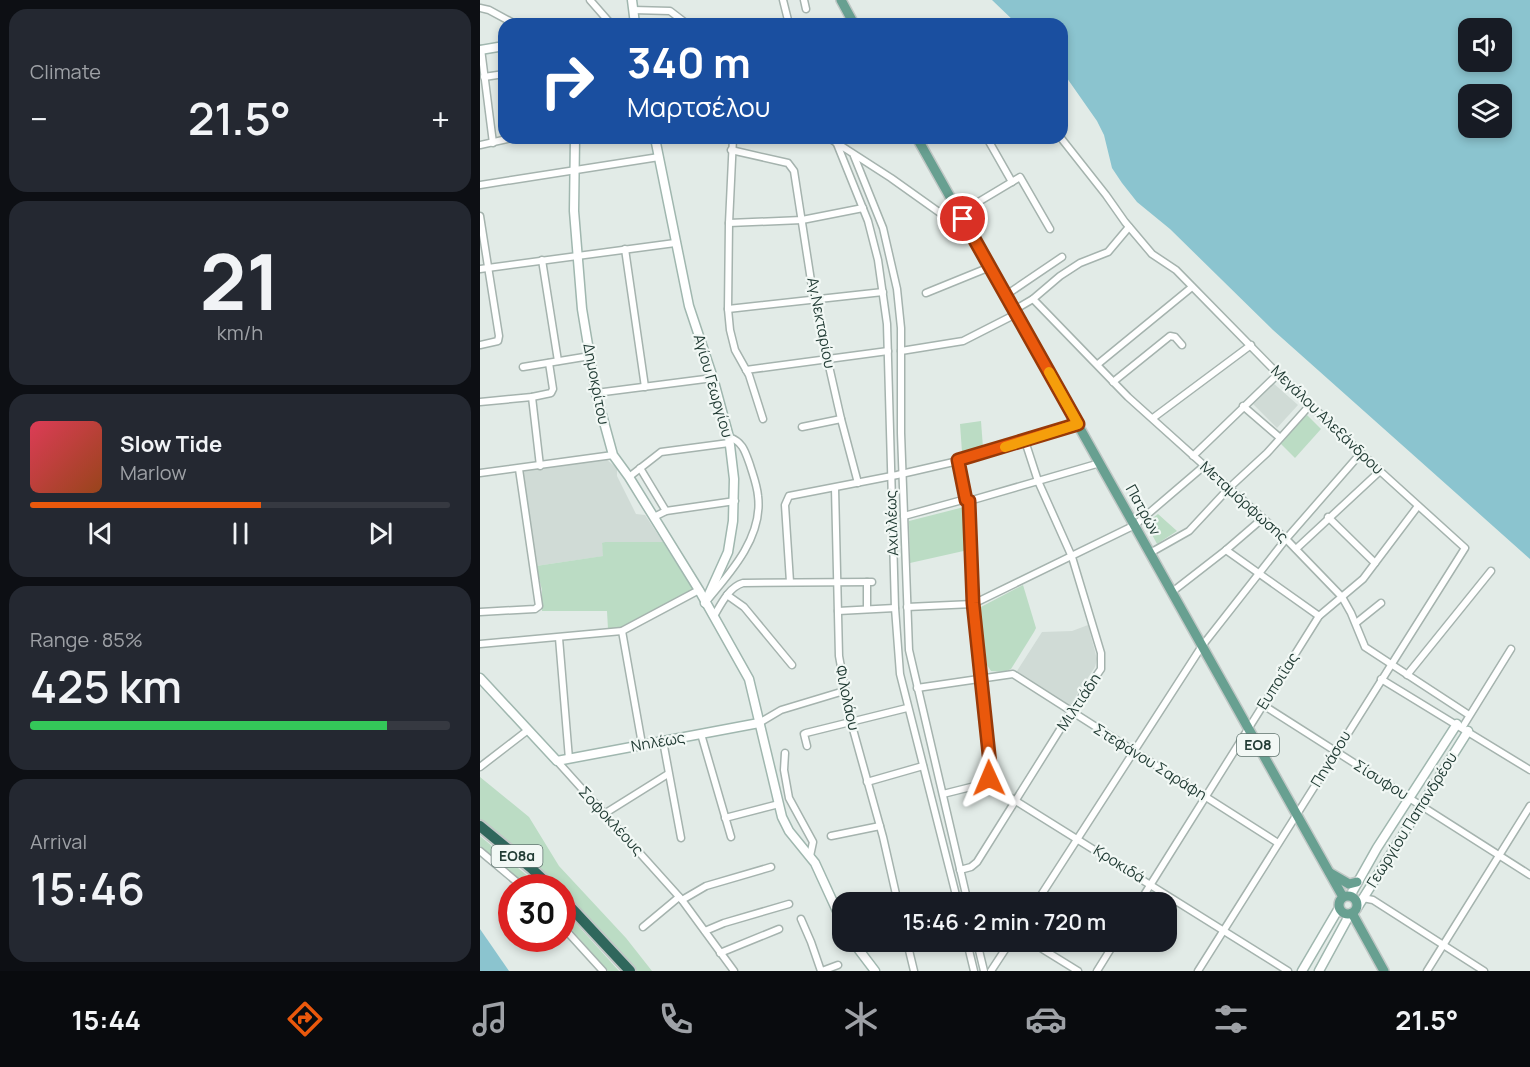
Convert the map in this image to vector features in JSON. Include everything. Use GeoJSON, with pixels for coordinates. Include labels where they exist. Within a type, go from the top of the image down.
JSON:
{"type":"FeatureCollection","features":[{"type":"Feature","properties":{"kind":"highway","name":"ΕΟ8α"},"geometry":{"type":"LineString","coordinates":[[480,826],[537,874]]}},
{"type":"Feature","properties":{"kind":"highway"},"geometry":{"type":"LineString","coordinates":[[576,913],[630,971]]}},
{"type":"Feature","properties":{"kind":"main road"},"geometry":{"type":"LineString","coordinates":[[841,0],[851,18]]}},
{"type":"Feature","properties":{"kind":"main road","name":"Πατρών"},"geometry":{"type":"LineString","coordinates":[[920,144],[1329,872],[1348,895]]}},
{"type":"Feature","properties":{"kind":"main road"},"geometry":{"type":"LineString","coordinates":[[1329,872],[1349,884],[1357,882]]}},
{"type":"Feature","properties":{"kind":"main road"},"geometry":{"type":"LineString","coordinates":[[1348,895],[1340,902],[1339,908],[1345,914],[1353,912]]}},
{"type":"Feature","properties":{"kind":"main road","name":"ΕΟ8"},"geometry":{"type":"LineString","coordinates":[[1348,895],[1355,899],[1353,912],[1384,971]]}},
{"type":"Feature","properties":{"kind":"street"},"geometry":{"type":"LineString","coordinates":[[590,0],[606,18]]}},
{"type":"Feature","properties":{"kind":"street"},"geometry":{"type":"LineString","coordinates":[[632,0],[634,18]]}},
{"type":"Feature","properties":{"kind":"street"},"geometry":{"type":"LineString","coordinates":[[783,0],[788,18]]}},
{"type":"Feature","properties":{"kind":"street"},"geometry":{"type":"LineString","coordinates":[[804,0],[806,9]]}},
{"type":"Feature","properties":{"kind":"street"},"geometry":{"type":"LineString","coordinates":[[480,8],[504,18]]}},
{"type":"Feature","properties":{"kind":"street"},"geometry":{"type":"LineString","coordinates":[[633,10],[670,10],[680,18]]}},
{"type":"Feature","properties":{"kind":"street"},"geometry":{"type":"LineString","coordinates":[[493,143],[480,50],[498,47]]}},
{"type":"Feature","properties":{"kind":"street"},"geometry":{"type":"LineString","coordinates":[[484,77],[498,75]]}},
{"type":"Feature","properties":{"kind":"street"},"geometry":{"type":"LineString","coordinates":[[480,145],[498,140]]}},
{"type":"Feature","properties":{"kind":"street","name":"Δημοκρίτου"},"geometry":{"type":"LineString","coordinates":[[575,144],[574,211],[582,309],[596,393],[613,455],[654,517],[705,603]]}},
{"type":"Feature","properties":{"kind":"street","name":"Αγίου Γεωργίου"},"geometry":{"type":"LineString","coordinates":[[656,144],[689,306],[713,378],[729,440],[735,501],[728,552],[705,603]]}},
{"type":"Feature","properties":{"kind":"street"},"geometry":{"type":"LineString","coordinates":[[732,144],[728,309],[730,330],[735,350],[746,370],[763,419]]}},
{"type":"Feature","properties":{"kind":"street"},"geometry":{"type":"LineString","coordinates":[[837,144],[956,223],[960,215],[1020,177],[1050,229]]}},
{"type":"Feature","properties":{"kind":"street","name":"Αχιλλέως"},"geometry":{"type":"LineString","coordinates":[[837,144],[874,242],[883,291],[888,351],[895,608],[900,674],[955,892]]}},
{"type":"Feature","properties":{"kind":"street"},"geometry":{"type":"LineString","coordinates":[[990,144],[1012,182]]}},
{"type":"Feature","properties":{"kind":"street","name":"Μεγάλου Αλεξάνδρου"},"geometry":{"type":"LineString","coordinates":[[1066,144],[1152,254],[1171,266],[1310,405],[1465,548]]}},
{"type":"Feature","properties":{"kind":"street","name":"Αγ.Νεκταρίου"},"geometry":{"type":"LineString","coordinates":[[731,150],[788,163],[794,171],[814,300],[858,483]]}},
{"type":"Feature","properties":{"kind":"street","name":"Αχιλλέως"},"geometry":{"type":"LineString","coordinates":[[854,156],[877,211],[890,254],[899,308],[909,650],[965,892]]}},
{"type":"Feature","properties":{"kind":"street"},"geometry":{"type":"LineString","coordinates":[[480,185],[659,157]]}},
{"type":"Feature","properties":{"kind":"street"},"geometry":{"type":"LineString","coordinates":[[729,223],[802,220],[863,208]]}},
{"type":"Feature","properties":{"kind":"street"},"geometry":{"type":"LineString","coordinates":[[480,216],[499,336],[498,341],[480,345]]}},
{"type":"Feature","properties":{"kind":"street"},"geometry":{"type":"LineString","coordinates":[[901,351],[963,341],[1015,312],[1080,263],[1108,252],[1129,227]]}},
{"type":"Feature","properties":{"kind":"street"},"geometry":{"type":"LineString","coordinates":[[480,269],[675,243]]}},
{"type":"Feature","properties":{"kind":"street"},"geometry":{"type":"LineString","coordinates":[[625,249],[645,387]]}},
{"type":"Feature","properties":{"kind":"street"},"geometry":{"type":"LineString","coordinates":[[1006,296],[1062,257]]}},
{"type":"Feature","properties":{"kind":"street"},"geometry":{"type":"LineString","coordinates":[[542,260],[558,361]]}},
{"type":"Feature","properties":{"kind":"street"},"geometry":{"type":"LineString","coordinates":[[926,293],[990,267]]}},
{"type":"Feature","properties":{"kind":"street"},"geometry":{"type":"LineString","coordinates":[[1098,364],[1192,286]]}},
{"type":"Feature","properties":{"kind":"street"},"geometry":{"type":"LineString","coordinates":[[728,309],[883,291]]}},
{"type":"Feature","properties":{"kind":"street","name":"Μεταμόρφωσης"},"geometry":{"type":"LineString","coordinates":[[1033,299],[1113,382],[1286,539],[1342,597],[1356,623],[1365,648],[1469,715]]}},
{"type":"Feature","properties":{"kind":"street"},"geometry":{"type":"LineString","coordinates":[[1113,382],[1170,336],[1175,336],[1182,345]]}},
{"type":"Feature","properties":{"kind":"street"},"geometry":{"type":"LineString","coordinates":[[1153,418],[1251,345]]}},
{"type":"Feature","properties":{"kind":"street"},"geometry":{"type":"LineString","coordinates":[[746,370],[888,351]]}},
{"type":"Feature","properties":{"kind":"street"},"geometry":{"type":"LineString","coordinates":[[523,367],[590,356]]}},
{"type":"Feature","properties":{"kind":"street"},"geometry":{"type":"LineString","coordinates":[[480,402],[532,397],[552,392],[549,363]]}},
{"type":"Feature","properties":{"kind":"street"},"geometry":{"type":"LineString","coordinates":[[1193,456],[1278,374]]}},
{"type":"Feature","properties":{"kind":"street"},"geometry":{"type":"LineString","coordinates":[[596,393],[713,378]]}},
{"type":"Feature","properties":{"kind":"street"},"geometry":{"type":"LineString","coordinates":[[532,397],[540,466]]}},
{"type":"Feature","properties":{"kind":"street"},"geometry":{"type":"LineString","coordinates":[[1150,553],[1189,531],[1229,488],[1267,453],[1310,405]]}},
{"type":"Feature","properties":{"kind":"street"},"geometry":{"type":"LineString","coordinates":[[1243,406],[1279,437]]}},
{"type":"Feature","properties":{"kind":"street"},"geometry":{"type":"LineString","coordinates":[[802,427],[841,419]]}},
{"type":"Feature","properties":{"kind":"street"},"geometry":{"type":"LineString","coordinates":[[790,582],[786,498],[791,495],[903,474],[1078,424]]}},
{"type":"Feature","properties":{"kind":"street"},"geometry":{"type":"LineString","coordinates":[[629,477],[661,452],[729,440],[739,442],[745,448],[758,498],[758,511],[753,531],[743,555],[705,603],[748,679],[785,825],[810,856],[832,901]]}},
{"type":"Feature","properties":{"kind":"street","name":"Μιλτιάδη"},"geometry":{"type":"LineString","coordinates":[[960,870],[971,867],[977,862],[1071,712],[1101,669],[1102,658],[1071,557],[1038,481],[1025,441]]}},
{"type":"Feature","properties":{"kind":"street"},"geometry":{"type":"LineString","coordinates":[[1043,892],[1202,646],[1257,574],[1361,453]]}},
{"type":"Feature","properties":{"kind":"street"},"geometry":{"type":"LineString","coordinates":[[480,473],[613,455]]}},
{"type":"Feature","properties":{"kind":"street"},"geometry":{"type":"LineString","coordinates":[[943,794],[987,783],[990,764],[973,603],[968,500],[958,460]]}},
{"type":"Feature","properties":{"kind":"street"},"geometry":{"type":"LineString","coordinates":[[904,516],[1100,463]]}},
{"type":"Feature","properties":{"kind":"street"},"geometry":{"type":"LineString","coordinates":[[907,607],[973,603],[1071,557],[1135,525],[1204,466]]}},
{"type":"Feature","properties":{"kind":"street"},"geometry":{"type":"LineString","coordinates":[[640,468],[666,510]]}},
{"type":"Feature","properties":{"kind":"street"},"geometry":{"type":"LineString","coordinates":[[480,612],[539,608],[519,469]]}},
{"type":"Feature","properties":{"kind":"street"},"geometry":{"type":"LineString","coordinates":[[1296,549],[1380,471]]}},
{"type":"Feature","properties":{"kind":"street","name":"Φιλολάου"},"geometry":{"type":"LineString","coordinates":[[835,488],[839,656],[844,691],[896,892]]}},
{"type":"Feature","properties":{"kind":"street"},"geometry":{"type":"LineString","coordinates":[[654,517],[666,510],[735,501]]}},
{"type":"Feature","properties":{"kind":"street","name":"Ευποιΐας"},"geometry":{"type":"LineString","coordinates":[[1145,892],[1319,616],[1363,579],[1419,506]]}},
{"type":"Feature","properties":{"kind":"street"},"geometry":{"type":"LineString","coordinates":[[1328,518],[1375,563]]}},
{"type":"Feature","properties":{"kind":"street"},"geometry":{"type":"LineString","coordinates":[[1172,592],[1262,519]]}},
{"type":"Feature","properties":{"kind":"street","name":"Πηγάσου"},"geometry":{"type":"LineString","coordinates":[[1198,971],[1465,548]]}},
{"type":"Feature","properties":{"kind":"street"},"geometry":{"type":"LineString","coordinates":[[1226,550],[1319,616]]}},
{"type":"Feature","properties":{"kind":"street"},"geometry":{"type":"LineString","coordinates":[[1407,675],[1491,571]]}},
{"type":"Feature","properties":{"kind":"street"},"geometry":{"type":"LineString","coordinates":[[714,616],[727,595],[738,584],[743,583],[869,582],[867,609]]}},
{"type":"Feature","properties":{"kind":"street"},"geometry":{"type":"LineString","coordinates":[[480,644],[622,631],[699,590]]}},
{"type":"Feature","properties":{"kind":"street"},"geometry":{"type":"LineString","coordinates":[[727,595],[744,607],[792,665]]}},
{"type":"Feature","properties":{"kind":"street"},"geometry":{"type":"LineString","coordinates":[[1356,623],[1380,603]]}},
{"type":"Feature","properties":{"kind":"street"},"geometry":{"type":"LineString","coordinates":[[838,611],[895,608]]}},
{"type":"Feature","properties":{"kind":"street"},"geometry":{"type":"LineString","coordinates":[[622,631],[642,744]]}},
{"type":"Feature","properties":{"kind":"street"},"geometry":{"type":"LineString","coordinates":[[559,638],[569,759]]}},
{"type":"Feature","properties":{"kind":"street","name":"Γεωργίου Παπανδρέου"},"geometry":{"type":"LineString","coordinates":[[1319,971],[1353,912],[1421,805],[1469,715],[1511,649]]}},
{"type":"Feature","properties":{"kind":"street","name":"Στεφάνου Σαράφη"},"geometry":{"type":"LineString","coordinates":[[917,688],[1012,674],[1278,843]]}},
{"type":"Feature","properties":{"kind":"street","name":"Σοφοκλέους"},"geometry":{"type":"LineString","coordinates":[[480,678],[681,898],[734,971]]}},
{"type":"Feature","properties":{"kind":"street"},"geometry":{"type":"LineString","coordinates":[[1381,679],[1530,770]]}},
{"type":"Feature","properties":{"kind":"street"},"geometry":{"type":"LineString","coordinates":[[759,723],[781,710],[844,691]]}},
{"type":"Feature","properties":{"kind":"street","name":"Σίσυφου"},"geometry":{"type":"LineString","coordinates":[[1263,705],[1530,874]]}},
{"type":"Feature","properties":{"kind":"street"},"geometry":{"type":"LineString","coordinates":[[807,746],[806,733],[908,708]]}},
{"type":"Feature","properties":{"kind":"street","name":"Νηλέως"},"geometry":{"type":"LineString","coordinates":[[557,761],[759,723]]}},
{"type":"Feature","properties":{"kind":"street","name":"Γεωργίου Παπανδρέου"},"geometry":{"type":"LineString","coordinates":[[1348,895],[1408,798],[1462,728]]}},
{"type":"Feature","properties":{"kind":"street"},"geometry":{"type":"LineString","coordinates":[[480,767],[528,730]]}},
{"type":"Feature","properties":{"kind":"street"},"geometry":{"type":"LineString","coordinates":[[701,734],[730,837]]}},
{"type":"Feature","properties":{"kind":"street"},"geometry":{"type":"LineString","coordinates":[[663,741],[681,838]]}},
{"type":"Feature","properties":{"kind":"street"},"geometry":{"type":"LineString","coordinates":[[785,753],[784,770],[789,798],[813,842],[810,856]]}},
{"type":"Feature","properties":{"kind":"street"},"geometry":{"type":"LineString","coordinates":[[867,782],[923,766]]}},
{"type":"Feature","properties":{"kind":"street"},"geometry":{"type":"LineString","coordinates":[[604,814],[668,774]]}},
{"type":"Feature","properties":{"kind":"street","name":"Κροκιδά"},"geometry":{"type":"LineString","coordinates":[[987,783],[1288,971]]}},
{"type":"Feature","properties":{"kind":"street"},"geometry":{"type":"LineString","coordinates":[[725,818],[779,804]]}},
{"type":"Feature","properties":{"kind":"street"},"geometry":{"type":"LineString","coordinates":[[1427,971],[1530,806]]}},
{"type":"Feature","properties":{"kind":"street"},"geometry":{"type":"LineString","coordinates":[[831,836],[879,826]]}},
{"type":"Feature","properties":{"kind":"street"},"geometry":{"type":"LineString","coordinates":[[480,851],[507,874]]}},
{"type":"Feature","properties":{"kind":"street"},"geometry":{"type":"LineString","coordinates":[[642,927],[681,898],[706,886],[771,867]]}},
{"type":"Feature","properties":{"kind":"street"},"geometry":{"type":"LineString","coordinates":[[1348,895],[1373,900],[1484,971]]}},
{"type":"Feature","properties":{"kind":"street"},"geometry":{"type":"LineString","coordinates":[[705,931],[789,904]]}},
{"type":"Feature","properties":{"kind":"street"},"geometry":{"type":"LineString","coordinates":[[1302,971],[1339,908]]}},
{"type":"Feature","properties":{"kind":"street"},"geometry":{"type":"LineString","coordinates":[[801,919],[822,971],[838,965]]}},
{"type":"Feature","properties":{"kind":"street"},"geometry":{"type":"LineString","coordinates":[[720,953],[778,928]]}},
{"type":"Feature","properties":{"kind":"street"},"geometry":{"type":"LineString","coordinates":[[576,941],[603,971]]}},
{"type":"Feature","properties":{"kind":"street"},"geometry":{"type":"LineString","coordinates":[[861,952],[875,971]]}},
{"type":"Feature","properties":{"kind":"street"},"geometry":{"type":"LineString","coordinates":[[909,952],[914,971]]}},
{"type":"Feature","properties":{"kind":"street"},"geometry":{"type":"LineString","coordinates":[[969,952],[974,971]]}},
{"type":"Feature","properties":{"kind":"street"},"geometry":{"type":"LineString","coordinates":[[979,952],[984,971]]}},
{"type":"Feature","properties":{"kind":"street"},"geometry":{"type":"LineString","coordinates":[[991,971],[1003,952]]}},
{"type":"Feature","properties":{"kind":"street"},"geometry":{"type":"LineString","coordinates":[[1047,952],[1078,971]]}},
{"type":"Feature","properties":{"kind":"street"},"geometry":{"type":"LineString","coordinates":[[1097,971],[1108,952]]}},
{"type":"Feature","properties":{"kind":"shaded area"},"geometry":{"type":"Polygon","coordinates":[[[1272,382],[1298,405],[1277,428],[1251,402],[1272,382]]]}},
{"type":"Feature","properties":{"kind":"shaded area"},"geometry":{"type":"Polygon","coordinates":[[[607,460],[617,468],[617,476],[636,514],[645,515],[663,542],[605,542],[602,544],[604,556],[536,566],[521,471],[607,460]]]}},
{"type":"Feature","properties":{"kind":"shaded area"},"geometry":{"type":"Polygon","coordinates":[[[1088,625],[1097,659],[1095,667],[1068,708],[1017,671],[1042,632],[1072,631],[1088,625]]]}},
{"type":"Feature","properties":{"kind":"green space"},"geometry":{"type":"Polygon","coordinates":[[[1307,415],[1321,429],[1295,458],[1280,443],[1307,415]]]}},
{"type":"Feature","properties":{"kind":"green space"},"geometry":{"type":"Polygon","coordinates":[[[981,421],[983,448],[962,452],[960,424],[981,421]]]}},
{"type":"Feature","properties":{"kind":"green space"},"geometry":{"type":"Polygon","coordinates":[[[964,507],[968,550],[910,563],[909,521],[964,507]]]}},
{"type":"Feature","properties":{"kind":"green space"},"geometry":{"type":"Polygon","coordinates":[[[1158,514],[1177,531],[1157,544],[1146,523],[1158,514]]]}},
{"type":"Feature","properties":{"kind":"green space"},"geometry":{"type":"Polygon","coordinates":[[[663,542],[693,590],[621,629],[608,629],[607,611],[542,611],[542,590],[536,566],[603,556],[602,543],[663,542]]]}},
{"type":"Feature","properties":{"kind":"green space"},"geometry":{"type":"Polygon","coordinates":[[[1023,585],[1036,628],[1011,669],[1004,672],[991,671],[987,665],[979,608],[1023,585]]]}},
{"type":"Feature","properties":{"kind":"green space"},"geometry":{"type":"Polygon","coordinates":[[[480,777],[529,817],[559,866],[566,874],[544,874],[507,840],[480,820],[480,777]]]}},
{"type":"Feature","properties":{"kind":"green space"},"geometry":{"type":"Polygon","coordinates":[[[480,836],[525,874],[513,874],[480,846],[480,836]]]}},
{"type":"Feature","properties":{"kind":"green space"},"geometry":{"type":"Polygon","coordinates":[[[576,884],[626,938],[652,971],[634,971],[576,906],[576,884]]]}},
{"type":"Feature","properties":{"kind":"green space"},"geometry":{"type":"Polygon","coordinates":[[[576,923],[619,971],[608,971],[576,935],[576,923]]]}},
{"type":"Feature","properties":{"kind":"water"},"geometry":{"type":"Polygon","coordinates":[[[992,0],[1530,0],[1530,559],[1273,330],[1170,229],[1137,202],[1112,168],[1104,135],[1068,80],[1068,18],[1011,18],[992,0]]]}},
{"type":"Feature","properties":{"kind":"water"},"geometry":{"type":"Polygon","coordinates":[[[480,929],[509,971],[480,971],[480,929]]]}},
{"type":"Feature","properties":{"kind":"slow traffic"},"geometry":{"type":"LineString","coordinates":[[1005,447],[1078,424],[1049,372]]}},
{"type":"Feature","properties":{"kind":"route"},"geometry":{"type":"LineString","coordinates":[[963,219],[1078,424],[958,460],[966,500],[969,501],[973,603],[990,764],[989,778]]}}]}
